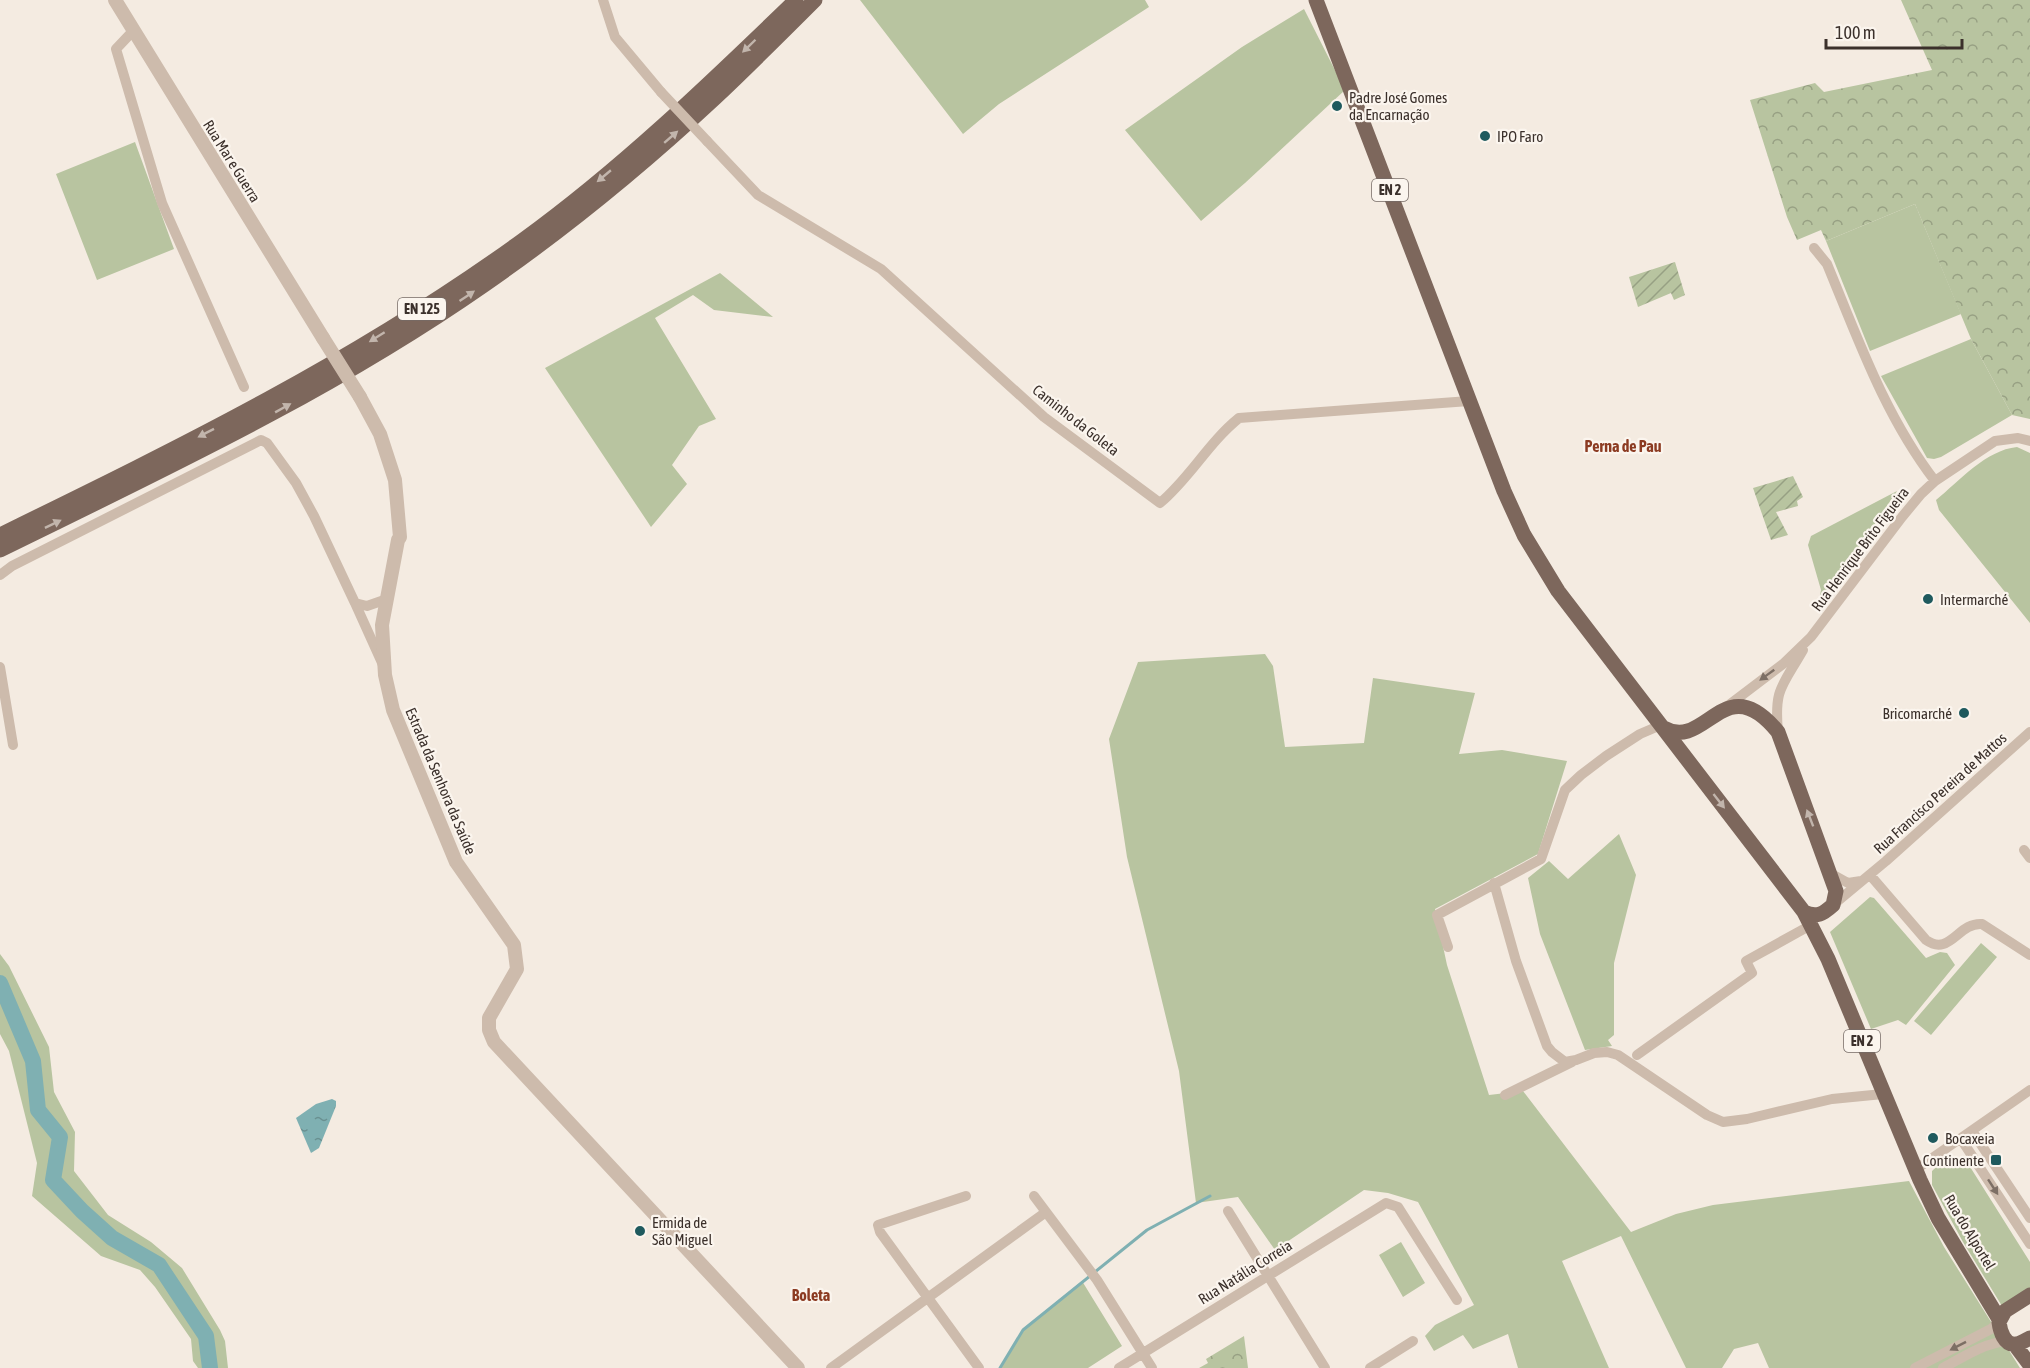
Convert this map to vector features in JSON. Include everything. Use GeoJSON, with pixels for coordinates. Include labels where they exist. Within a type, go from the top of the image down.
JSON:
{"type":"FeatureCollection","features":[{"type":"Feature","properties":{"kind":"main road","name":"EN 125"},"geometry":{"type":"LineString","coordinates":[[0,550],[257,423],[385,349],[483,286],[586,209],[646,159],[716,98],[814,0]]}},
{"type":"Feature","properties":{"kind":"main road","name":"EN 2"},"geometry":{"type":"LineString","coordinates":[[1316,0],[1509,503],[1545,572],[1807,918],[1818,939],[1915,1170]]}},
{"type":"Feature","properties":{"kind":"main road","name":"EN 125"},"geometry":{"type":"LineString","coordinates":[[0,535],[153,460],[289,389],[450,291],[524,239],[646,141],[794,2]]}},
{"type":"Feature","properties":{"kind":"main road"},"geometry":{"type":"LineString","coordinates":[[1662,727],[1676,734],[1689,732],[1722,711],[1746,707],[1766,717],[1778,732],[1837,895],[1821,925],[1818,939]]}},
{"type":"Feature","properties":{"kind":"main road"},"geometry":{"type":"LineString","coordinates":[[1684,754],[1685,739],[1689,732]]}},
{"type":"Feature","properties":{"kind":"main road"},"geometry":{"type":"LineString","coordinates":[[1807,918],[1810,915],[1819,915],[1832,906]]}},
{"type":"Feature","properties":{"kind":"main road","name":"Rua do Alportel"},"geometry":{"type":"LineString","coordinates":[[1915,1170],[1938,1218],[1999,1316],[2001,1333],[2017,1344]]}},
{"type":"Feature","properties":{"kind":"main road"},"geometry":{"type":"LineString","coordinates":[[1999,1316],[2030,1295]]}},
{"type":"Feature","properties":{"kind":"main road"},"geometry":{"type":"LineString","coordinates":[[2030,1338],[2017,1344],[2030,1364]]}},
{"type":"Feature","properties":{"kind":"street","name":"Rua Mar e Guerra"},"geometry":{"type":"LineString","coordinates":[[115,0],[360,397]]}},
{"type":"Feature","properties":{"kind":"street","name":"Caminho da Goleta"},"geometry":{"type":"LineString","coordinates":[[603,0],[615,37],[661,92],[758,195],[881,269],[1044,417],[1160,503],[1174,491],[1221,433],[1239,418],[1469,401]]}},
{"type":"Feature","properties":{"kind":"street"},"geometry":{"type":"LineString","coordinates":[[133,31],[116,49],[162,203],[244,387]]}},
{"type":"Feature","properties":{"kind":"street"},"geometry":{"type":"LineString","coordinates":[[1814,248],[1827,264],[1882,397],[1920,462],[1935,481]]}},
{"type":"Feature","properties":{"kind":"street","name":"Estrada da Senhora da Saúde"},"geometry":{"type":"LineString","coordinates":[[360,397],[380,434],[395,480],[400,537],[382,625],[385,668],[393,710],[456,862],[514,945],[517,969],[489,1018],[489,1030],[494,1042],[798,1368]]}},
{"type":"Feature","properties":{"kind":"street","name":"Rua Henrique Brito Figueira"},"geometry":{"type":"LineString","coordinates":[[1811,637],[1902,517],[1935,481],[1995,441],[2018,438],[2030,441]]}},
{"type":"Feature","properties":{"kind":"street"},"geometry":{"type":"LineString","coordinates":[[0,575],[12,566],[261,440],[267,443],[296,483],[314,516],[385,668]]}},
{"type":"Feature","properties":{"kind":"street"},"geometry":{"type":"LineString","coordinates":[[355,603],[367,606],[387,599]]}},
{"type":"Feature","properties":{"kind":"street"},"geometry":{"type":"LineString","coordinates":[[1722,711],[1737,697],[1783,664],[1811,637]]}},
{"type":"Feature","properties":{"kind":"street"},"geometry":{"type":"LineString","coordinates":[[1778,732],[1777,695],[1811,637]]}},
{"type":"Feature","properties":{"kind":"street"},"geometry":{"type":"LineString","coordinates":[[0,667],[13,745]]}},
{"type":"Feature","properties":{"kind":"street"},"geometry":{"type":"LineString","coordinates":[[1448,948],[1437,915],[1541,859],[1548,844],[1564,790],[1581,775],[1640,734],[1662,727]]}},
{"type":"Feature","properties":{"kind":"street","name":"Rua Francisco Pereira de Mattos"},"geometry":{"type":"LineString","coordinates":[[1832,906],[2030,732]]}},
{"type":"Feature","properties":{"kind":"street"},"geometry":{"type":"LineString","coordinates":[[1830,873],[1848,883],[1867,877],[1926,940],[1934,945],[1946,943],[1969,926],[1982,924],[2030,955]]}},
{"type":"Feature","properties":{"kind":"street"},"geometry":{"type":"LineString","coordinates":[[1494,883],[1516,961],[1547,1046],[1551,1052],[1565,1062],[1576,1060]]}},
{"type":"Feature","properties":{"kind":"street"},"geometry":{"type":"LineString","coordinates":[[1637,1054],[1752,973],[1746,962],[1807,918]]}},
{"type":"Feature","properties":{"kind":"street"},"geometry":{"type":"LineString","coordinates":[[1505,1095],[1576,1060],[1594,1053],[1607,1052],[1618,1055],[1707,1115],[1723,1122],[1747,1119],[1832,1099],[1883,1094]]}},
{"type":"Feature","properties":{"kind":"street"},"geometry":{"type":"LineString","coordinates":[[1915,1170],[2030,1090]]}},
{"type":"Feature","properties":{"kind":"street"},"geometry":{"type":"LineString","coordinates":[[1972,1131],[2030,1218]]}},
{"type":"Feature","properties":{"kind":"street"},"geometry":{"type":"LineString","coordinates":[[1961,1139],[2030,1244]]}},
{"type":"Feature","properties":{"kind":"street"},"geometry":{"type":"LineString","coordinates":[[966,1196],[878,1225],[880,1232],[979,1368]]}},
{"type":"Feature","properties":{"kind":"street"},"geometry":{"type":"LineString","coordinates":[[1034,1196],[1100,1283],[1152,1368]]}},
{"type":"Feature","properties":{"kind":"street","name":"Rua Natália Correia"},"geometry":{"type":"LineString","coordinates":[[1119,1368],[1386,1203],[1398,1207],[1457,1300]]}},
{"type":"Feature","properties":{"kind":"street"},"geometry":{"type":"LineString","coordinates":[[1228,1211],[1325,1368]]}},
{"type":"Feature","properties":{"kind":"street"},"geometry":{"type":"LineString","coordinates":[[831,1368],[1046,1212]]}},
{"type":"Feature","properties":{"kind":"street"},"geometry":{"type":"LineString","coordinates":[[1915,1368],[1990,1329],[1999,1316]]}},
{"type":"Feature","properties":{"kind":"street"},"geometry":{"type":"LineString","coordinates":[[1370,1368],[1413,1341]]}},
{"type":"Feature","properties":{"kind":"street"},"geometry":{"type":"LineString","coordinates":[[1943,1368],[1996,1342],[2017,1344]]}},
{"type":"Feature","properties":{"kind":"green space"},"geometry":{"type":"Polygon","coordinates":[[[860,0],[1145,0],[1149,7],[999,104],[963,134],[860,0]]]}},
{"type":"Feature","properties":{"kind":"green space"},"geometry":{"type":"Polygon","coordinates":[[[1901,0],[2030,0],[2030,419],[2012,415],[1971,339],[1915,204],[1826,241],[1821,230],[1797,240],[1787,217],[1750,100],[1815,83],[1824,92],[1932,70],[1901,0]]]}},
{"type":"Feature","properties":{"kind":"green space"},"geometry":{"type":"Polygon","coordinates":[[[1304,9],[1345,90],[1201,221],[1125,130],[1242,47],[1304,9]]]}},
{"type":"Feature","properties":{"kind":"green space"},"geometry":{"type":"Polygon","coordinates":[[[135,142],[174,249],[97,280],[56,174],[135,142]]]}},
{"type":"Feature","properties":{"kind":"green space"},"geometry":{"type":"Polygon","coordinates":[[[1915,204],[1961,314],[1870,351],[1826,241],[1915,204]]]}},
{"type":"Feature","properties":{"kind":"green space"},"geometry":{"type":"Polygon","coordinates":[[[1675,262],[1685,295],[1674,300],[1671,293],[1638,307],[1629,277],[1675,262]]]}},
{"type":"Feature","properties":{"kind":"green space"},"geometry":{"type":"Polygon","coordinates":[[[720,273],[773,317],[714,310],[693,295],[655,318],[716,419],[699,426],[672,465],[687,484],[651,527],[545,368],[720,273]]]}},
{"type":"Feature","properties":{"kind":"green space"},"geometry":{"type":"Polygon","coordinates":[[[1971,339],[2012,415],[1941,457],[1927,458],[1881,376],[1971,339]]]}},
{"type":"Feature","properties":{"kind":"green space"},"geometry":{"type":"Polygon","coordinates":[[[2017,447],[2030,453],[2030,623],[1939,510],[1936,500],[1984,460],[2006,449],[2017,447]]]}},
{"type":"Feature","properties":{"kind":"green space"},"geometry":{"type":"Polygon","coordinates":[[[1793,476],[1803,497],[1797,501],[1798,506],[1776,512],[1788,535],[1771,540],[1753,488],[1793,476]]]}},
{"type":"Feature","properties":{"kind":"green space"},"geometry":{"type":"Polygon","coordinates":[[[1897,491],[1817,611],[1821,590],[1808,545],[1811,536],[1897,491]]]}},
{"type":"Feature","properties":{"kind":"green space"},"geometry":{"type":"Polygon","coordinates":[[[1265,654],[1273,666],[1285,747],[1364,743],[1373,678],[1475,693],[1459,754],[1502,750],[1567,761],[1538,854],[1435,909],[1447,965],[1489,1095],[1523,1091],[1631,1232],[1676,1214],[1713,1205],[1909,1181],[1944,1247],[2020,1368],[1769,1368],[1758,1343],[1734,1349],[1722,1368],[1686,1368],[1621,1236],[1562,1261],[1609,1368],[1518,1368],[1508,1334],[1473,1349],[1463,1335],[1434,1351],[1425,1336],[1435,1325],[1474,1305],[1418,1202],[1388,1193],[1364,1190],[1275,1250],[1238,1197],[1196,1203],[1179,1071],[1127,857],[1109,739],[1138,662],[1265,654]]]}},
{"type":"Feature","properties":{"kind":"green space"},"geometry":{"type":"Polygon","coordinates":[[[1619,834],[1636,875],[1614,963],[1614,1035],[1608,1040],[1612,1046],[1585,1050],[1540,934],[1528,878],[1549,861],[1568,879],[1619,834]]]}},
{"type":"Feature","properties":{"kind":"green space"},"geometry":{"type":"Polygon","coordinates":[[[1870,897],[1874,898],[1926,958],[1940,952],[1947,953],[1955,965],[1906,1025],[1898,1020],[1871,1029],[1830,932],[1870,897]]]}},
{"type":"Feature","properties":{"kind":"green space"},"geometry":{"type":"Polygon","coordinates":[[[1981,943],[1997,957],[1931,1035],[1914,1021],[1981,943]]]}},
{"type":"Feature","properties":{"kind":"green space"},"geometry":{"type":"Polygon","coordinates":[[[0,954],[9,966],[49,1047],[54,1092],[75,1132],[74,1171],[108,1215],[151,1242],[182,1268],[220,1330],[225,1341],[228,1368],[198,1368],[193,1361],[191,1339],[155,1287],[140,1270],[101,1256],[32,1196],[37,1163],[9,1051],[0,1034],[0,954]]]}},
{"type":"Feature","properties":{"kind":"green space"},"geometry":{"type":"Polygon","coordinates":[[[1956,1156],[1967,1162],[2030,1262],[2030,1295],[2005,1311],[1932,1185],[1932,1171],[1942,1162],[1956,1156]]]}},
{"type":"Feature","properties":{"kind":"green space"},"geometry":{"type":"Polygon","coordinates":[[[1401,1242],[1425,1283],[1403,1297],[1379,1255],[1401,1242]]]}},
{"type":"Feature","properties":{"kind":"green space"},"geometry":{"type":"Polygon","coordinates":[[[1082,1281],[1122,1346],[1088,1368],[1000,1368],[1023,1330],[1082,1281]]]}},
{"type":"Feature","properties":{"kind":"green space"},"geometry":{"type":"Polygon","coordinates":[[[1244,1336],[1248,1368],[1199,1368],[1208,1363],[1206,1359],[1244,1336]]]}},
{"type":"Feature","properties":{"kind":"water"},"geometry":{"type":"Polygon","coordinates":[[[332,1099],[336,1101],[336,1106],[319,1148],[311,1153],[296,1118],[316,1104],[332,1099]]]}},
{"type":"Feature","properties":{"kind":"waterway"},"geometry":{"type":"LineString","coordinates":[[0,983],[33,1061],[38,1110],[60,1137],[53,1180],[112,1238],[159,1265],[206,1336],[210,1368]]}},
{"type":"Feature","properties":{"kind":"waterway"},"geometry":{"type":"LineString","coordinates":[[1000,1368],[1023,1330],[1147,1230],[1210,1196]]}},
{"type":"Feature","properties":{"kind":"place","name":"Padre José Gomes da Encarnação"},"geometry":{"type":"Point","coordinates":[1337,106]}},
{"type":"Feature","properties":{"kind":"place","name":"IPO Faro"},"geometry":{"type":"Point","coordinates":[1485,136]}},
{"type":"Feature","properties":{"kind":"place","name":"Intermarché"},"geometry":{"type":"Point","coordinates":[1928,599]}},
{"type":"Feature","properties":{"kind":"place","name":"Bricomarché"},"geometry":{"type":"Point","coordinates":[1964,713]}},
{"type":"Feature","properties":{"kind":"place","name":"Bocaxeia"},"geometry":{"type":"Point","coordinates":[1933,1138]}},
{"type":"Feature","properties":{"kind":"place","name":"Continente"},"geometry":{"type":"Point","coordinates":[1996,1160]}},
{"type":"Feature","properties":{"kind":"place","name":"Ermida de São Miguel"},"geometry":{"type":"Point","coordinates":[640,1231]}},
{"type":"Feature","properties":{"kind":"district","name":"Perna de Pau"},"geometry":{"type":"Point","coordinates":[1623,446]}},
{"type":"Feature","properties":{"kind":"district","name":"Boleta"},"geometry":{"type":"Point","coordinates":[811,1295]}}]}
